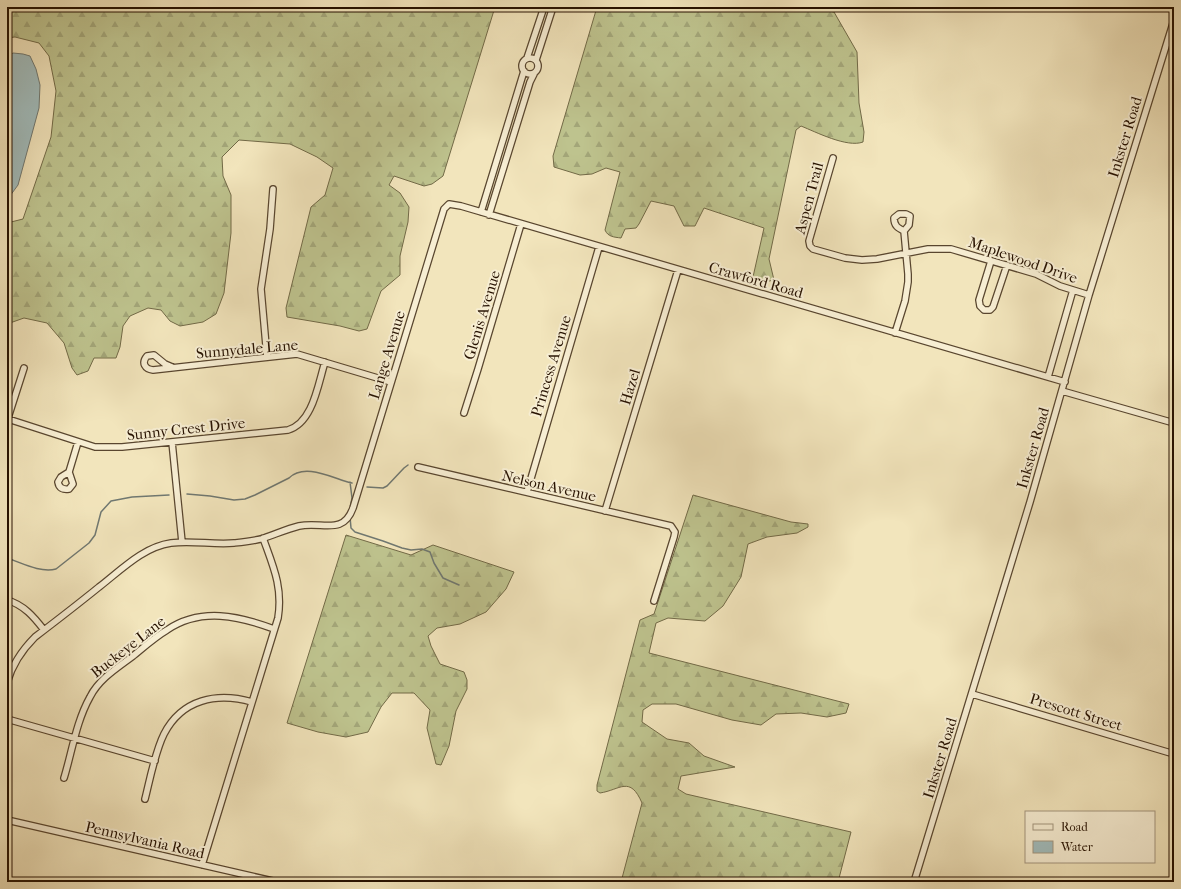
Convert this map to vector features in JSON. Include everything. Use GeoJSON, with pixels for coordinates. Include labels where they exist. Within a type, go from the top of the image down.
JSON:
{"type":"FeatureCollection","features":[{"type":"Feature","properties":{"kind":"street"},"geometry":{"type":"LineString","coordinates":[[534,74],[527,74],[522,69],[522,63],[527,58],[544,7]]}},
{"type":"Feature","properties":{"kind":"street"},"geometry":{"type":"LineString","coordinates":[[489,214],[534,74],[538,66],[536,60],[551,8]]}},
{"type":"Feature","properties":{"kind":"street","name":"Inkster Road"},"geometry":{"type":"LineString","coordinates":[[914,882],[972,694],[1089,295],[1174,20]]}},
{"type":"Feature","properties":{"kind":"street"},"geometry":{"type":"LineString","coordinates":[[527,58],[536,60]]}},
{"type":"Feature","properties":{"kind":"street"},"geometry":{"type":"LineString","coordinates":[[481,212],[524,71]]}},
{"type":"Feature","properties":{"kind":"street"},"geometry":{"type":"LineString","coordinates":[[503,139],[512,141]]}},
{"type":"Feature","properties":{"kind":"street","name":"Aspen Trail"},"geometry":{"type":"LineString","coordinates":[[810,246],[809,241],[811,232],[833,158]]}},
{"type":"Feature","properties":{"kind":"street"},"geometry":{"type":"LineString","coordinates":[[267,357],[261,289],[270,229],[273,190]]}},
{"type":"Feature","properties":{"kind":"street","name":"Crawford Road"},"geometry":{"type":"LineString","coordinates":[[444,209],[447,204],[451,203],[895,333],[1048,376],[1064,382]]}},
{"type":"Feature","properties":{"kind":"street","name":"Lange Avenue"},"geometry":{"type":"LineString","coordinates":[[263,538],[302,526],[313,524],[338,525],[347,520],[353,508],[444,209]]}},
{"type":"Feature","properties":{"kind":"street","name":"Glenis Avenue"},"geometry":{"type":"LineString","coordinates":[[464,413],[521,224]]}},
{"type":"Feature","properties":{"kind":"street"},"geometry":{"type":"LineString","coordinates":[[895,333],[907,290],[908,274],[904,231]]}},
{"type":"Feature","properties":{"kind":"street","name":"Maplewood Drive"},"geometry":{"type":"LineString","coordinates":[[810,246],[817,250],[855,260],[877,259],[928,249],[958,251],[1036,274],[1060,286],[1089,295]]}},
{"type":"Feature","properties":{"kind":"street","name":"Princess Avenue"},"geometry":{"type":"LineString","coordinates":[[527,492],[599,247]]}},
{"type":"Feature","properties":{"kind":"street"},"geometry":{"type":"LineString","coordinates":[[991,260],[979,300],[980,306],[984,310],[990,310],[993,308],[1007,265]]}},
{"type":"Feature","properties":{"kind":"street","name":"Hazel"},"geometry":{"type":"LineString","coordinates":[[605,511],[678,270]]}},
{"type":"Feature","properties":{"kind":"street"},"geometry":{"type":"LineString","coordinates":[[1048,376],[1074,290]]}},
{"type":"Feature","properties":{"kind":"street","name":"Sunnydale Lane"},"geometry":{"type":"LineString","coordinates":[[172,368],[154,355],[147,356],[144,361],[145,366],[151,370],[172,368],[297,354],[391,382]]}},
{"type":"Feature","properties":{"kind":"street","name":"Sunny Crest Drive"},"geometry":{"type":"LineString","coordinates":[[8,421],[78,442],[104,448],[288,430],[295,428],[308,415],[325,362]]}},
{"type":"Feature","properties":{"kind":"street"},"geometry":{"type":"LineString","coordinates":[[8,421],[24,368]]}},
{"type":"Feature","properties":{"kind":"street"},"geometry":{"type":"LineString","coordinates":[[1062,391],[1174,423]]}},
{"type":"Feature","properties":{"kind":"street"},"geometry":{"type":"LineString","coordinates":[[69,472],[78,442]]}},
{"type":"Feature","properties":{"kind":"street"},"geometry":{"type":"LineString","coordinates":[[172,442],[182,542]]}},
{"type":"Feature","properties":{"kind":"street","name":"Nelson Avenue"},"geometry":{"type":"LineString","coordinates":[[418,468],[666,525],[673,529],[674,536],[654,601]]}},
{"type":"Feature","properties":{"kind":"street"},"geometry":{"type":"LineString","coordinates":[[7,681],[20,653],[28,644],[143,554],[160,546],[182,542],[233,543],[263,538],[278,580],[280,601],[278,618],[202,865]]}},
{"type":"Feature","properties":{"kind":"street"},"geometry":{"type":"LineString","coordinates":[[7,600],[26,609],[33,615],[44,630]]}},
{"type":"Feature","properties":{"kind":"street","name":"Buckeye Lane"},"geometry":{"type":"LineString","coordinates":[[64,778],[85,707],[98,685],[105,677],[171,627],[192,618],[217,615],[238,618],[274,629]]}},
{"type":"Feature","properties":{"kind":"street","name":"Prescott Street"},"geometry":{"type":"LineString","coordinates":[[972,694],[1174,754]]}},
{"type":"Feature","properties":{"kind":"street"},"geometry":{"type":"LineString","coordinates":[[144,799],[161,740],[166,730],[177,716],[188,707],[204,700],[222,697],[252,702]]}},
{"type":"Feature","properties":{"kind":"street"},"geometry":{"type":"LineString","coordinates":[[7,719],[155,761]]}},
{"type":"Feature","properties":{"kind":"street","name":"Pennsylvania Road"},"geometry":{"type":"LineString","coordinates":[[7,820],[277,882]]}},
{"type":"Feature","properties":{"kind":"green space"},"geometry":{"type":"Polygon","coordinates":[[[7,7],[495,7],[443,176],[432,184],[424,186],[394,176],[389,185],[400,193],[409,207],[408,222],[400,256],[400,275],[381,291],[367,329],[359,331],[340,326],[287,317],[286,308],[311,207],[325,195],[333,168],[317,157],[290,144],[239,140],[222,157],[223,176],[231,195],[231,233],[224,293],[216,314],[203,322],[180,326],[170,321],[161,310],[148,308],[130,316],[123,326],[120,347],[116,358],[94,358],[88,371],[77,375],[72,368],[64,343],[47,323],[24,318],[7,324],[7,223],[23,219],[51,137],[56,91],[49,56],[39,43],[15,37],[7,38],[7,7]]]}},
{"type":"Feature","properties":{"kind":"green space"},"geometry":{"type":"Polygon","coordinates":[[[597,7],[808,7],[834,12],[857,52],[859,103],[864,132],[863,142],[849,143],[840,141],[801,126],[796,130],[769,259],[774,280],[769,281],[753,277],[764,228],[704,208],[695,226],[684,226],[674,206],[651,201],[636,228],[625,229],[621,238],[612,236],[605,230],[620,172],[606,168],[592,174],[580,175],[554,167],[553,156],[597,7]]]}},
{"type":"Feature","properties":{"kind":"green space"},"geometry":{"type":"Polygon","coordinates":[[[693,495],[791,522],[808,524],[808,527],[797,533],[767,537],[748,544],[741,577],[723,606],[705,621],[668,618],[656,623],[649,653],[849,704],[846,713],[827,717],[801,713],[776,714],[761,725],[732,720],[676,704],[652,704],[643,710],[642,722],[667,739],[689,743],[704,756],[735,767],[681,776],[678,789],[686,794],[851,832],[838,882],[621,882],[642,803],[638,794],[629,787],[619,787],[600,793],[597,791],[597,785],[640,620],[654,614],[693,495]]]}},
{"type":"Feature","properties":{"kind":"green space"},"geometry":{"type":"Polygon","coordinates":[[[346,535],[411,555],[433,545],[514,572],[506,589],[486,612],[460,624],[437,628],[428,636],[440,664],[464,672],[467,680],[467,689],[456,711],[449,746],[441,765],[436,764],[427,728],[430,710],[414,693],[392,693],[381,707],[368,732],[346,737],[318,732],[287,723],[346,535]]]}},
{"type":"Feature","properties":{"kind":"water"},"geometry":{"type":"Polygon","coordinates":[[[13,53],[30,56],[36,69],[40,85],[39,108],[18,185],[7,200],[7,57],[13,53]]]}},
{"type":"Feature","properties":{"kind":"waterway"},"geometry":{"type":"LineString","coordinates":[[367,487],[383,488],[387,486],[408,465]]}},
{"type":"Feature","properties":{"kind":"waterway"},"geometry":{"type":"LineString","coordinates":[[187,494],[234,500],[245,499],[289,478],[296,473],[303,471],[320,473],[352,483]]}},
{"type":"Feature","properties":{"kind":"waterway"},"geometry":{"type":"LineString","coordinates":[[350,482],[352,498],[350,509]]}},
{"type":"Feature","properties":{"kind":"waterway"},"geometry":{"type":"LineString","coordinates":[[7,558],[37,569],[56,569],[89,543],[95,535],[101,512],[111,501],[132,497],[169,495]]}},
{"type":"Feature","properties":{"kind":"waterway"},"geometry":{"type":"LineString","coordinates":[[350,517],[351,528],[355,532],[402,548],[411,550],[422,549],[430,552],[434,563],[443,578],[459,585]]}}]}
